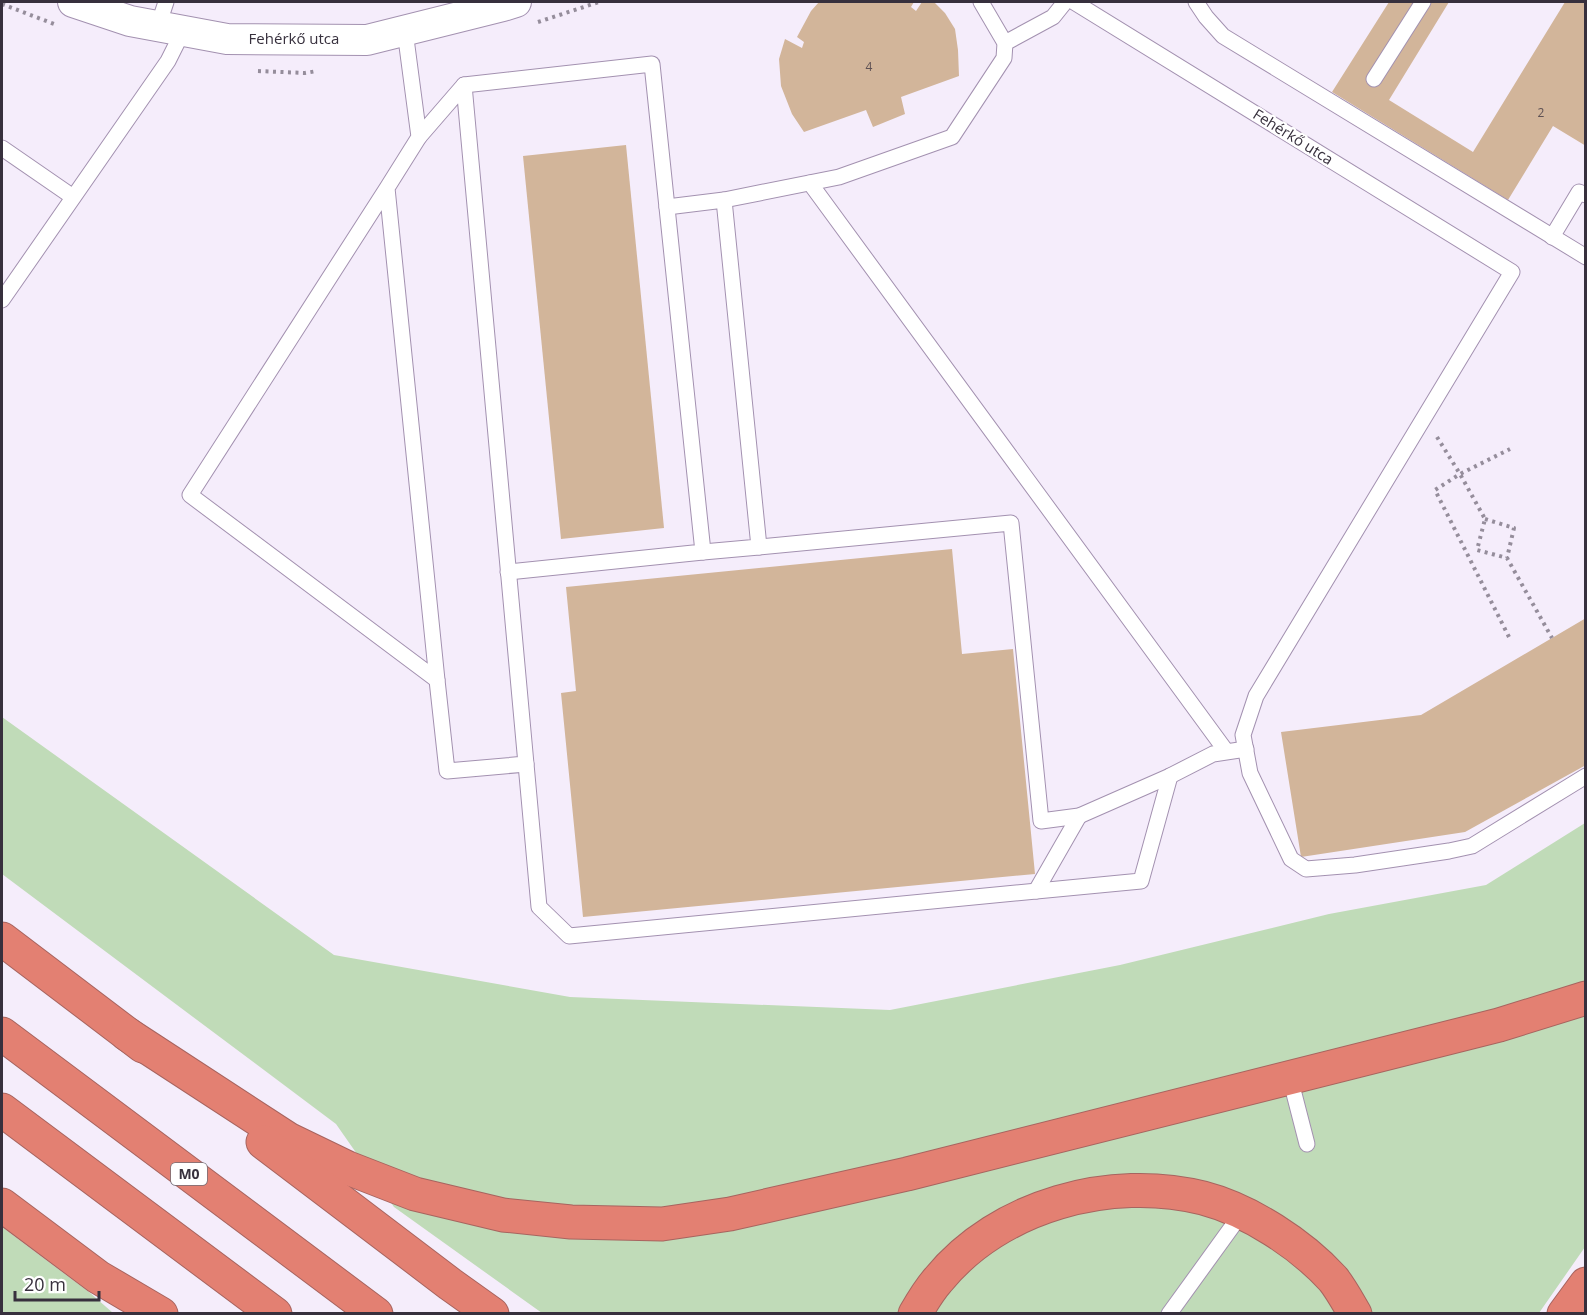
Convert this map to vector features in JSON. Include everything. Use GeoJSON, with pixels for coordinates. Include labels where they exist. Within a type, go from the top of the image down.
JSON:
{"type":"FeatureCollection","features":[{"type":"Feature","properties":{"kind":"highway"},"geometry":{"type":"LineString","coordinates":[[2,939],[127,1034],[284,1159],[492,1314]]}},
{"type":"Feature","properties":{"kind":"highway"},"geometry":{"type":"LineString","coordinates":[[127,1034],[288,1139],[348,1168],[415,1194],[503,1215],[571,1222],[662,1224],[730,1214],[908,1174],[1499,1024],[1586,998]]}},
{"type":"Feature","properties":{"kind":"highway","name":"M0"},"geometry":{"type":"LineString","coordinates":[[2,1034],[376,1314]]}},
{"type":"Feature","properties":{"kind":"highway"},"geometry":{"type":"LineString","coordinates":[[2,1110],[275,1314]]}},
{"type":"Feature","properties":{"kind":"highway"},"geometry":{"type":"LineString","coordinates":[[915,1314],[938,1279],[957,1259],[1000,1227],[1049,1206],[1072,1199],[1132,1190],[1204,1198],[1242,1213],[1281,1235],[1308,1256],[1334,1281],[1355,1314]]}},
{"type":"Feature","properties":{"kind":"highway"},"geometry":{"type":"LineString","coordinates":[[2,1205],[98,1277],[161,1314]]}},
{"type":"Feature","properties":{"kind":"highway"},"geometry":{"type":"LineString","coordinates":[[98,1277],[136,1314]]}},
{"type":"Feature","properties":{"kind":"highway"},"geometry":{"type":"LineString","coordinates":[[1564,1314],[1586,1284]]}},
{"type":"Feature","properties":{"kind":"street","name":"Fehérkő utca"},"geometry":{"type":"LineString","coordinates":[[73,2],[130,21],[169,19],[227,39],[355,40],[367,40],[516,2]]}},
{"type":"Feature","properties":{"kind":"lane"},"geometry":{"type":"LineString","coordinates":[[667,207],[724,200],[839,177],[952,137],[1004,58],[1005,43],[981,2]]}},
{"type":"Feature","properties":{"kind":"lane"},"geometry":{"type":"LineString","coordinates":[[1005,43],[1053,16],[1065,2]]}},
{"type":"Feature","properties":{"kind":"lane","name":"Fehérkő utca"},"geometry":{"type":"LineString","coordinates":[[1074,2],[1512,272],[1421,423]]}},
{"type":"Feature","properties":{"kind":"lane"},"geometry":{"type":"LineString","coordinates":[[1196,2],[1223,36],[1586,257]]}},
{"type":"Feature","properties":{"kind":"lane"},"geometry":{"type":"LineString","coordinates":[[1374,78],[1423,2]]}},
{"type":"Feature","properties":{"kind":"lane"},"geometry":{"type":"LineString","coordinates":[[2,300],[168,61],[169,19]]}},
{"type":"Feature","properties":{"kind":"lane"},"geometry":{"type":"LineString","coordinates":[[405,31],[419,137]]}},
{"type":"Feature","properties":{"kind":"lane"},"geometry":{"type":"LineString","coordinates":[[437,680],[190,495],[419,137],[464,86],[652,64],[703,552]]}},
{"type":"Feature","properties":{"kind":"lane"},"geometry":{"type":"LineString","coordinates":[[464,86],[539,907],[569,936],[1141,881],[1170,776]]}},
{"type":"Feature","properties":{"kind":"lane"},"geometry":{"type":"LineString","coordinates":[[2,148],[73,197]]}},
{"type":"Feature","properties":{"kind":"lane"},"geometry":{"type":"LineString","coordinates":[[810,183],[1226,751]]}},
{"type":"Feature","properties":{"kind":"lane"},"geometry":{"type":"LineString","coordinates":[[387,188],[447,771],[526,764]]}},
{"type":"Feature","properties":{"kind":"lane"},"geometry":{"type":"LineString","coordinates":[[1552,237],[1579,192],[1586,195]]}},
{"type":"Feature","properties":{"kind":"lane"},"geometry":{"type":"LineString","coordinates":[[724,200],[759,547]]}},
{"type":"Feature","properties":{"kind":"lane"},"geometry":{"type":"LineString","coordinates":[[1421,423],[1256,696],[1243,735],[1250,773],[1291,859],[1306,869],[1355,865],[1472,846],[1586,776]]}},
{"type":"Feature","properties":{"kind":"lane"},"geometry":{"type":"LineString","coordinates":[[508,572],[1011,523],[1041,821],[1079,816],[1170,776],[1213,754],[1246,749]]}},
{"type":"Feature","properties":{"kind":"lane"},"geometry":{"type":"LineString","coordinates":[[1036,891],[1079,816]]}},
{"type":"Feature","properties":{"kind":"lane"},"geometry":{"type":"LineString","coordinates":[[1290,1078],[1307,1144]]}},
{"type":"Feature","properties":{"kind":"lane"},"geometry":{"type":"LineString","coordinates":[[1169,1314],[1242,1213]]}},
{"type":"Feature","properties":{"kind":"path"},"geometry":{"type":"LineString","coordinates":[[1421,423],[1433,431],[1485,519],[1477,550],[1507,558]]}},
{"type":"Feature","properties":{"kind":"path"},"geometry":{"type":"LineString","coordinates":[[1509,637],[1435,490],[1460,474],[1510,449]]}},
{"type":"Feature","properties":{"kind":"path"},"geometry":{"type":"LineString","coordinates":[[1485,519],[1514,528],[1507,558],[1552,638]]}},
{"type":"Feature","properties":{"kind":"green space"},"geometry":{"type":"Polygon","coordinates":[[[2,717],[334,955],[570,997],[890,1010],[1120,965],[1329,914],[1486,885],[1585,823],[1585,1247],[1539,1313],[542,1313],[394,1207],[336,1124],[2,874],[2,717]]]}},
{"type":"Feature","properties":{"kind":"green space"},"geometry":{"type":"Polygon","coordinates":[[[2,1227],[89,1292],[113,1313],[2,1313],[2,1227]]]}},
{"type":"Feature","properties":{"kind":"building"},"geometry":{"type":"Polygon","coordinates":[[[819,2],[914,2],[911,7],[916,11],[922,2],[934,2],[945,13],[955,29],[959,76],[901,97],[905,114],[873,127],[866,110],[804,132],[792,114],[781,86],[779,59],[785,39],[802,48],[804,42],[797,37],[811,11],[819,2]]]}},
{"type":"Feature","properties":{"kind":"building"},"geometry":{"type":"Polygon","coordinates":[[[1389,2],[1449,2],[1389,100],[1473,152],[1565,2],[1586,2],[1586,146],[1553,126],[1508,200],[1332,92],[1389,2]]]}},
{"type":"Feature","properties":{"kind":"building"},"geometry":{"type":"Polygon","coordinates":[[[626,145],[664,528],[561,539],[523,156],[626,145]]]}},
{"type":"Feature","properties":{"kind":"building"},"geometry":{"type":"Polygon","coordinates":[[[952,549],[962,654],[1013,649],[1035,874],[583,917],[561,693],[576,691],[566,587],[952,549]]]}},
{"type":"Feature","properties":{"kind":"building"},"geometry":{"type":"Polygon","coordinates":[[[1586,618],[1586,765],[1465,832],[1301,857],[1281,732],[1421,715],[1586,618]]]}}]}
